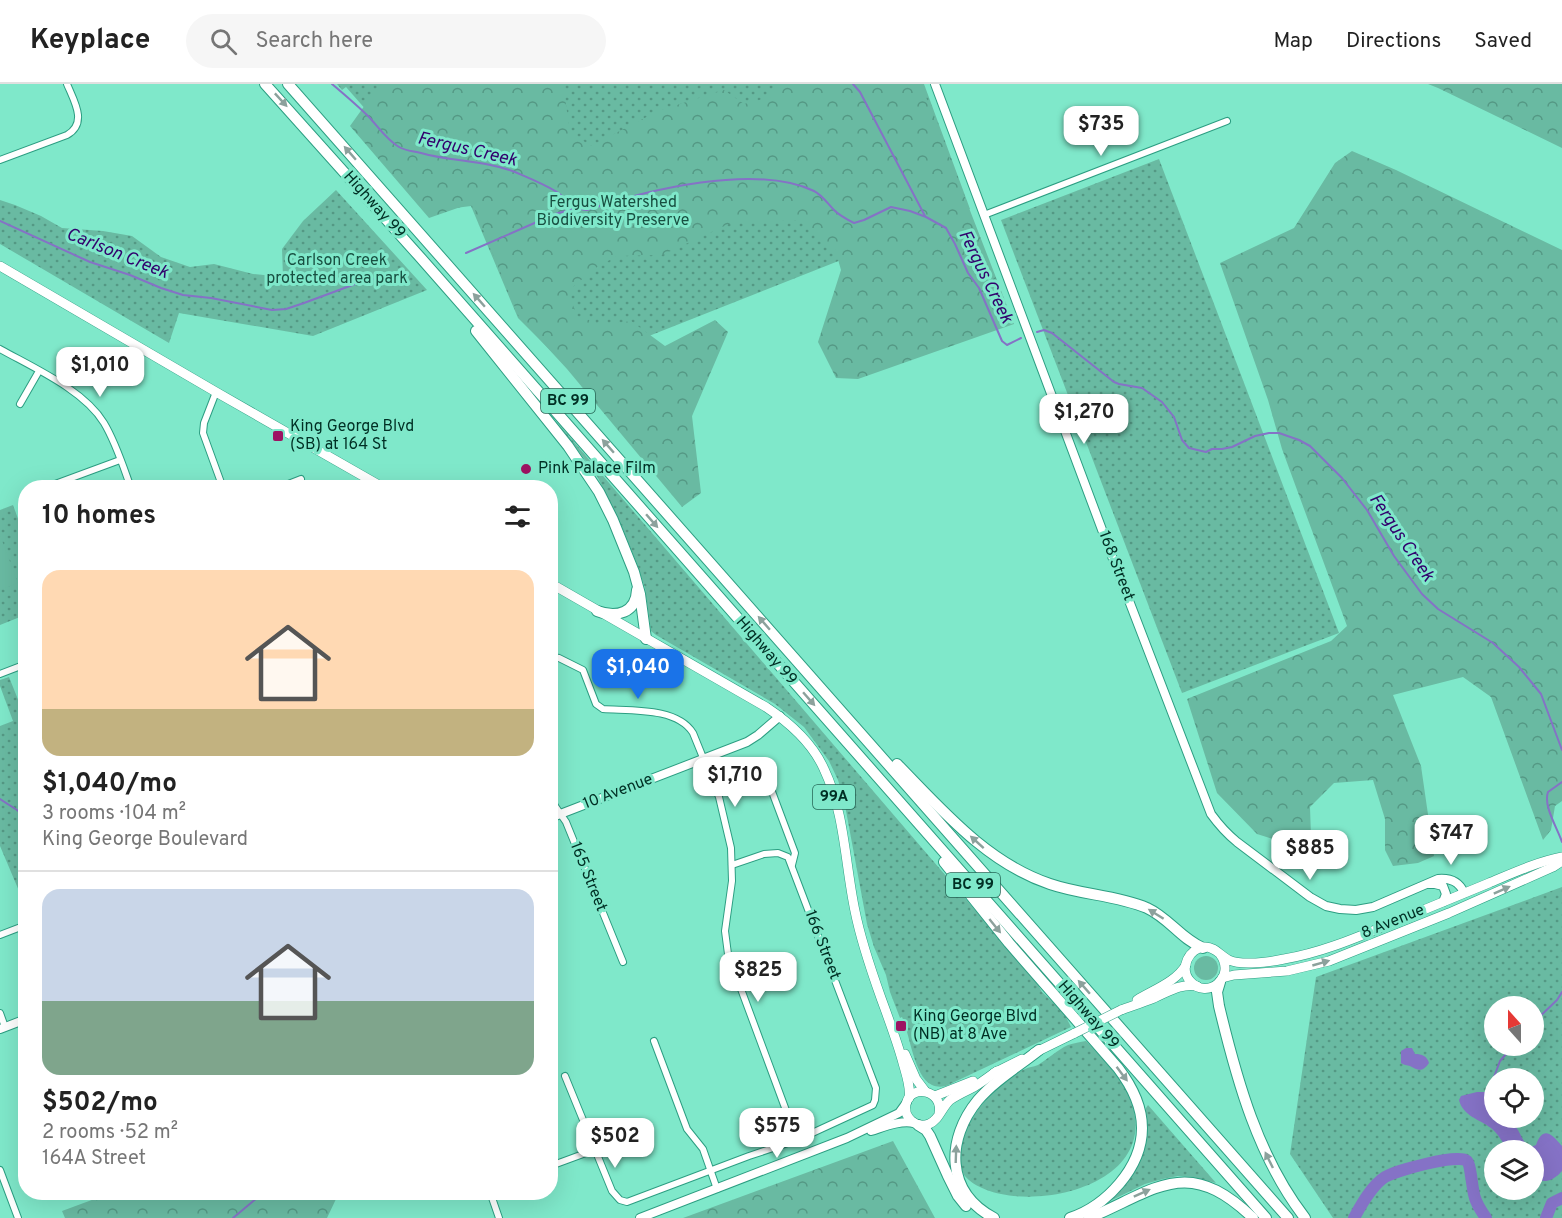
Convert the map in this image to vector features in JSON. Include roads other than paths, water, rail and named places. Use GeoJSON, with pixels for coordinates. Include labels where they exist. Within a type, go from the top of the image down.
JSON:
{"type":"FeatureCollection","features":[{"type":"Feature","properties":{"kind":"highway","name":"Highway 99"},"geometry":{"type":"LineString","coordinates":[[265,84],[1266,1218]]}},
{"type":"Feature","properties":{"kind":"highway","name":"Highway 99"},"geometry":{"type":"LineString","coordinates":[[288,84],[1288,1218]]}},
{"type":"Feature","properties":{"kind":"highway"},"geometry":{"type":"LineString","coordinates":[[293,84],[334,135]]}},
{"type":"Feature","properties":{"kind":"highway"},"geometry":{"type":"LineString","coordinates":[[419,256],[580,462],[606,506],[634,572],[640,594],[646,639]]}},
{"type":"Feature","properties":{"kind":"highway"},"geometry":{"type":"LineString","coordinates":[[597,611],[615,614],[631,608],[638,593],[634,572]]}},
{"type":"Feature","properties":{"kind":"highway"},"geometry":{"type":"LineString","coordinates":[[803,667],[943,810],[992,855],[1014,869],[1046,883],[1122,900],[1149,909],[1168,921],[1184,938],[1203,948]]}},
{"type":"Feature","properties":{"kind":"highway"},"geometry":{"type":"LineString","coordinates":[[826,718],[1009,943],[1118,1068],[1134,1093],[1140,1110],[1142,1128],[1140,1146],[1131,1165],[1119,1184],[1103,1199],[1085,1212],[1070,1218]]}},
{"type":"Feature","properties":{"kind":"highway"},"geometry":{"type":"LineString","coordinates":[[1221,980],[1217,992],[1219,1006],[1252,1122],[1276,1173],[1305,1218]]}},
{"type":"Feature","properties":{"kind":"highway"},"geometry":{"type":"LineString","coordinates":[[994,1218],[978,1208],[960,1182],[955,1163],[956,1142],[965,1119],[978,1100],[995,1083],[1039,1050]]}},
{"type":"Feature","properties":{"kind":"highway"},"geometry":{"type":"LineString","coordinates":[[916,1124],[926,1130],[930,1136],[958,1196],[979,1218]]}},
{"type":"Feature","properties":{"kind":"highway"},"geometry":{"type":"LineString","coordinates":[[1089,1218],[1149,1190],[1186,1182],[1218,1191],[1253,1218]]}},
{"type":"Feature","properties":{"kind":"main road","name":"168 Street"},"geometry":{"type":"LineString","coordinates":[[935,84],[1211,814],[1237,842],[1310,897],[1326,906],[1356,910],[1373,907],[1422,884],[1447,878],[1456,882],[1464,893]]}},
{"type":"Feature","properties":{"kind":"main road"},"geometry":{"type":"LineString","coordinates":[[0,266],[370,480]]}},
{"type":"Feature","properties":{"kind":"main road","name":"99A"},"geometry":{"type":"LineString","coordinates":[[558,588],[780,716],[807,742],[824,767],[832,787],[862,941],[897,1041],[909,1083],[908,1100]]}},
{"type":"Feature","properties":{"kind":"main road","name":"10 Avenue"},"geometry":{"type":"LineString","coordinates":[[560,814],[747,742],[780,716]]}},
{"type":"Feature","properties":{"kind":"main road","name":"8 Avenue"},"geometry":{"type":"LineString","coordinates":[[1220,954],[1237,962],[1262,962],[1301,956],[1333,947],[1464,893],[1562,857]]}},
{"type":"Feature","properties":{"kind":"main road","name":"8 Avenue"},"geometry":{"type":"LineString","coordinates":[[1221,980],[1238,975],[1268,974],[1324,963],[1449,913],[1562,861]]}},
{"type":"Feature","properties":{"kind":"main road"},"geometry":{"type":"LineString","coordinates":[[1422,884],[1443,886],[1446,894],[1443,902]]}},
{"type":"Feature","properties":{"kind":"main road"},"geometry":{"type":"LineString","coordinates":[[1348,954],[1359,944],[1448,908],[1459,901],[1464,893]]}},
{"type":"Feature","properties":{"kind":"main road"},"geometry":{"type":"LineString","coordinates":[[935,1096],[997,1071],[1121,1010],[1172,980],[1182,971],[1192,953],[1203,948],[1210,948],[1220,954],[1226,965],[1221,980],[1215,986],[1180,986],[1121,1010]]}},
{"type":"Feature","properties":{"kind":"main road"},"geometry":{"type":"LineString","coordinates":[[1185,965],[1188,977],[1197,986]]}},
{"type":"Feature","properties":{"kind":"main road"},"geometry":{"type":"LineString","coordinates":[[3,1028],[18,1022]]}},
{"type":"Feature","properties":{"kind":"main road","name":"99A"},"geometry":{"type":"LineString","coordinates":[[897,1041],[916,1079],[925,1091]]}},
{"type":"Feature","properties":{"kind":"main road"},"geometry":{"type":"LineString","coordinates":[[847,1138],[897,1123],[908,1122],[923,1125],[933,1122],[947,1102],[997,1071]]}},
{"type":"Feature","properties":{"kind":"main road"},"geometry":{"type":"LineString","coordinates":[[640,1218],[847,1138],[898,1113],[916,1093],[925,1091],[935,1096],[940,1105],[939,1114]]}},
{"type":"Feature","properties":{"kind":"main road"},"geometry":{"type":"LineString","coordinates":[[908,1100],[906,1111],[916,1124]]}},
{"type":"Feature","properties":{"kind":"street"},"geometry":{"type":"LineString","coordinates":[[0,160],[72,132],[78,123],[78,112],[67,84]]}},
{"type":"Feature","properties":{"kind":"street"},"geometry":{"type":"LineString","coordinates":[[984,215],[1227,122]]}},
{"type":"Feature","properties":{"kind":"street"},"geometry":{"type":"LineString","coordinates":[[0,349],[82,397],[94,409],[105,423],[128,480]]}},
{"type":"Feature","properties":{"kind":"street"},"geometry":{"type":"LineString","coordinates":[[20,404],[39,371]]}},
{"type":"Feature","properties":{"kind":"street"},"geometry":{"type":"LineString","coordinates":[[216,392],[204,423],[203,433],[220,480]]}},
{"type":"Feature","properties":{"kind":"street"},"geometry":{"type":"LineString","coordinates":[[66,480],[120,460]]}},
{"type":"Feature","properties":{"kind":"street"},"geometry":{"type":"LineString","coordinates":[[559,658],[583,670],[596,705],[603,709],[663,713],[684,724],[693,733],[723,810],[731,848],[732,881],[725,931],[728,954],[797,1140],[627,1202],[620,1200],[612,1191],[565,1076]]}},
{"type":"Feature","properties":{"kind":"street"},"geometry":{"type":"LineString","coordinates":[[0,674],[18,667]]}},
{"type":"Feature","properties":{"kind":"street","name":"166 Street"},"geometry":{"type":"LineString","coordinates":[[771,789],[795,853],[792,866],[876,1088],[875,1100],[868,1109],[797,1140]]}},
{"type":"Feature","properties":{"kind":"street","name":"165 Street"},"geometry":{"type":"LineString","coordinates":[[558,811],[566,822],[622,962]]}},
{"type":"Feature","properties":{"kind":"street"},"geometry":{"type":"LineString","coordinates":[[732,865],[764,854],[778,853],[788,857],[792,866]]}},
{"type":"Feature","properties":{"kind":"street"},"geometry":{"type":"LineString","coordinates":[[0,935],[18,928]]}},
{"type":"Feature","properties":{"kind":"street"},"geometry":{"type":"LineString","coordinates":[[0,1013],[3,1028]]}},
{"type":"Feature","properties":{"kind":"street"},"geometry":{"type":"LineString","coordinates":[[654,1041],[687,1129],[703,1149],[717,1189]]}},
{"type":"Feature","properties":{"kind":"street"},"geometry":{"type":"LineString","coordinates":[[558,1163],[594,1150]]}},
{"type":"Feature","properties":{"kind":"street"},"geometry":{"type":"LineString","coordinates":[[0,1170],[18,1218]]}},
{"type":"Feature","properties":{"kind":"street"},"geometry":{"type":"LineString","coordinates":[[493,1200],[500,1218]]}},
{"type":"Feature","properties":{"kind":"waterway","name":"Fergus Creek"},"geometry":{"type":"LineString","coordinates":[[332,84],[391,141],[402,148],[433,156],[504,168],[547,186],[582,210],[701,182],[762,179],[790,183],[814,191],[834,210],[854,223],[891,207],[910,211],[946,228],[968,273],[979,288],[1002,341],[1007,345],[1021,338]]}},
{"type":"Feature","properties":{"kind":"waterway"},"geometry":{"type":"LineString","coordinates":[[853,84],[860,92],[925,216]]}},
{"type":"Feature","properties":{"kind":"waterway","name":"Carlson Creek"},"geometry":{"type":"LineString","coordinates":[[466,253],[555,214],[577,208]]}},
{"type":"Feature","properties":{"kind":"waterway","name":"Carlson Creek"},"geometry":{"type":"LineString","coordinates":[[0,221],[90,262],[161,288],[183,295],[272,310],[286,309],[366,280],[401,276]]}},
{"type":"Feature","properties":{"kind":"waterway","name":"Fergus Creek"},"geometry":{"type":"LineString","coordinates":[[1037,332],[1044,330],[1052,333],[1114,382],[1142,388],[1162,402],[1174,417],[1182,440],[1189,448],[1206,452],[1212,449],[1232,447],[1255,436],[1269,433],[1279,433],[1310,446],[1342,478],[1367,510],[1394,556],[1422,594],[1438,609],[1493,643],[1519,667],[1541,694],[1562,750]]}},
{"type":"Feature","properties":{"kind":"waterway","name":"Fergus Creek"},"geometry":{"type":"LineString","coordinates":[[1562,782],[1548,792],[1547,798],[1549,810],[1562,842]]}},
{"type":"Feature","properties":{"kind":"waterway"},"geometry":{"type":"LineString","coordinates":[[0,799],[18,811]]}},
{"type":"Feature","properties":{"kind":"waterway","name":"Fergus Creek"},"geometry":{"type":"LineString","coordinates":[[1544,1012],[1562,992]]}},
{"type":"Feature","properties":{"kind":"waterway","name":"Fergus Creek"},"geometry":{"type":"LineString","coordinates":[[1497,1068],[1504,1056]]}},
{"type":"Feature","properties":{"kind":"waterway"},"geometry":{"type":"LineString","coordinates":[[1354,1218],[1371,1190],[1385,1177],[1426,1164],[1452,1159],[1467,1161],[1475,1198],[1486,1218]]}},
{"type":"Feature","properties":{"kind":"waterway","name":"Fergus Creek"},"geometry":{"type":"LineString","coordinates":[[1561,1198],[1562,1194]]}},
{"type":"Feature","properties":{"kind":"waterway"},"geometry":{"type":"LineString","coordinates":[[1546,1218],[1552,1203],[1562,1198]]}},
{"type":"Feature","properties":{"kind":"waterway"},"geometry":{"type":"LineString","coordinates":[[233,1218],[254,1200]]}},
{"type":"Feature","properties":{"kind":"place","name":"King George Blvd (SB) at 164 St"},"geometry":{"type":"Point","coordinates":[278,436]}},
{"type":"Feature","properties":{"kind":"place","name":"Pink Palace Film"},"geometry":{"type":"Point","coordinates":[526,469]}},
{"type":"Feature","properties":{"kind":"place","name":"King George Blvd (NB) at 8 Ave"},"geometry":{"type":"Point","coordinates":[901,1026]}},
{"type":"Feature","properties":{"kind":"park label","name":"Fergus Watershed Biodiversity Preserve"},"geometry":{"type":"Point","coordinates":[613,212]}},
{"type":"Feature","properties":{"kind":"park label","name":"Carlson Creek protected area park"},"geometry":{"type":"Point","coordinates":[337,270]}}]}
